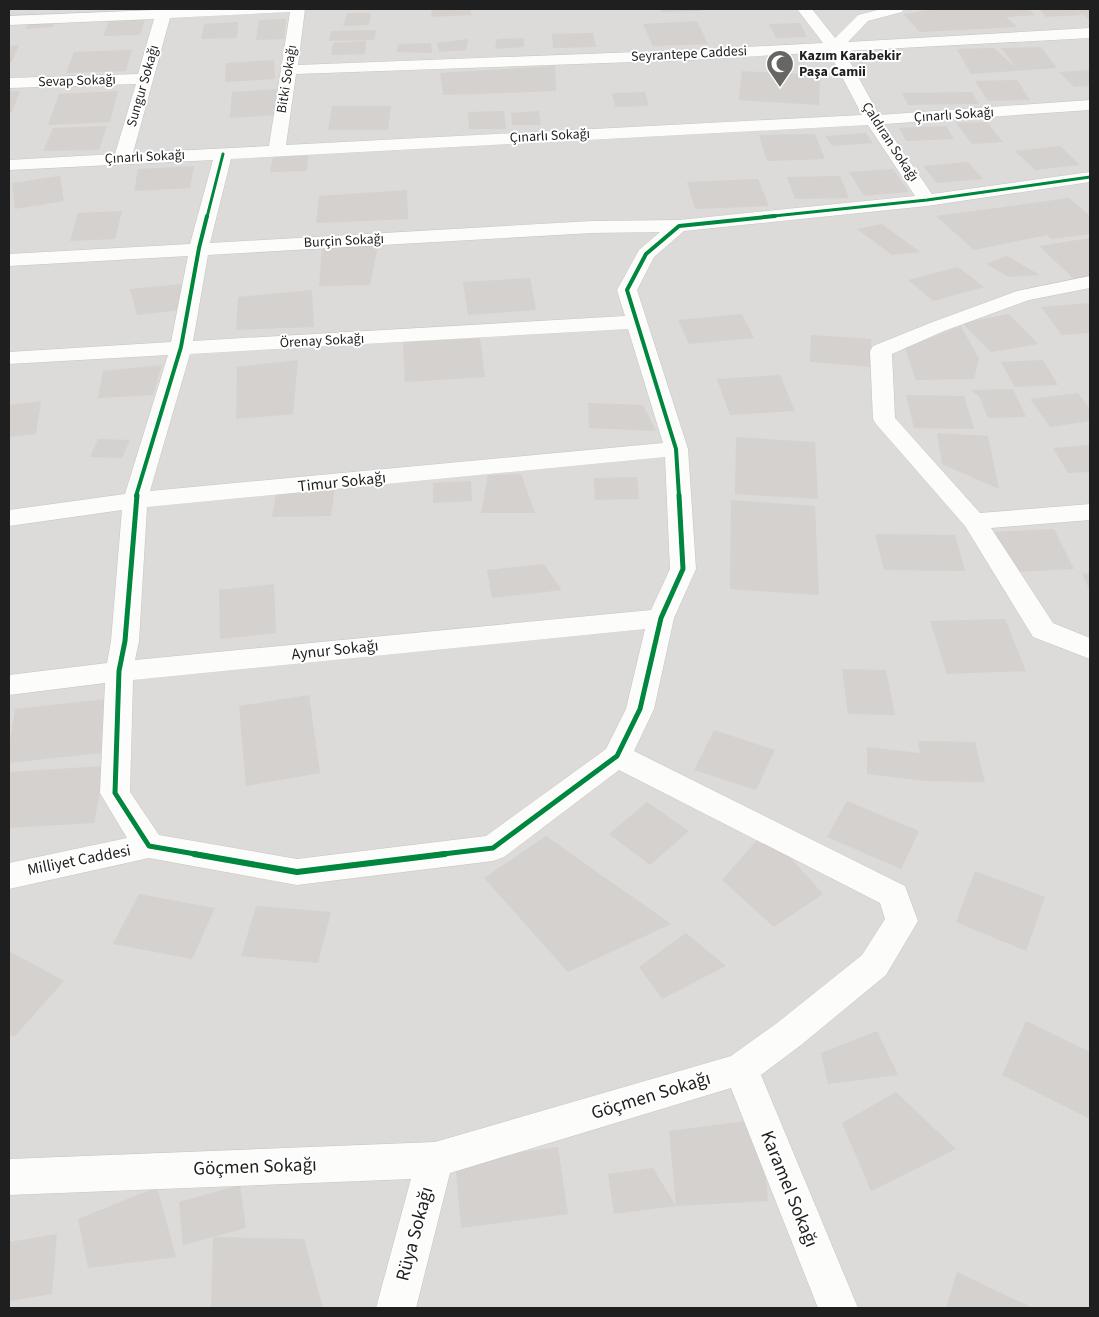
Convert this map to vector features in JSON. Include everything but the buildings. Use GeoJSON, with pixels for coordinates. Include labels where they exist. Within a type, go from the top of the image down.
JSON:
{"type":"FeatureCollection","features":[{"type":"Feature","properties":{"kind":"street"},"geometry":{"type":"LineString","coordinates":[[9,20],[285,9]]}},
{"type":"Feature","properties":{"kind":"street","name":"Bitki Sokağı"},"geometry":{"type":"LineString","coordinates":[[277,150],[298,9]]}},
{"type":"Feature","properties":{"kind":"street","name":"Çaldıran Sokağı"},"geometry":{"type":"LineString","coordinates":[[804,9],[834,48],[873,120],[928,200]]}},
{"type":"Feature","properties":{"kind":"street"},"geometry":{"type":"LineString","coordinates":[[834,48],[863,18],[897,9]]}},
{"type":"Feature","properties":{"kind":"street","name":"Sungur Sokağı"},"geometry":{"type":"LineString","coordinates":[[123,158],[163,14]]}},
{"type":"Feature","properties":{"kind":"street","name":"Seyrantepe Caddesi"},"geometry":{"type":"LineString","coordinates":[[288,70],[834,48],[1090,33]]}},
{"type":"Feature","properties":{"kind":"street","name":"Sevap Sokağı"},"geometry":{"type":"LineString","coordinates":[[9,83],[145,79]]}},
{"type":"Feature","properties":{"kind":"street","name":"Çınarlı Sokağı"},"geometry":{"type":"LineString","coordinates":[[9,165],[873,120],[1090,105]]}},
{"type":"Feature","properties":{"kind":"street"},"geometry":{"type":"LineString","coordinates":[[223,154],[199,248],[181,347],[135,500],[125,641],[119,671],[116,793],[149,846],[297,872],[494,848],[617,756],[640,709],[661,618],[683,569],[676,449],[626,290],[646,254],[679,226]]}},
{"type":"Feature","properties":{"kind":"street","name":"Burçin Sokağı"},"geometry":{"type":"LineString","coordinates":[[9,260],[592,227],[679,226],[928,200],[1090,177]]}},
{"type":"Feature","properties":{"kind":"street"},"geometry":{"type":"LineString","coordinates":[[1090,282],[1024,295],[937,327],[881,351],[884,419],[974,521],[1043,630],[1090,648]]}},
{"type":"Feature","properties":{"kind":"street","name":"Örenay Sokağı"},"geometry":{"type":"LineString","coordinates":[[9,358],[181,347],[251,346],[636,322]]}},
{"type":"Feature","properties":{"kind":"street","name":"Timur Sokağı"},"geometry":{"type":"LineString","coordinates":[[9,518],[135,500],[676,449]]}},
{"type":"Feature","properties":{"kind":"street"},"geometry":{"type":"LineString","coordinates":[[974,521],[1090,512]]}},
{"type":"Feature","properties":{"kind":"street","name":"Aynur Sokağı"},"geometry":{"type":"LineString","coordinates":[[9,686],[119,671],[661,618]]}},
{"type":"Feature","properties":{"kind":"street","name":"Göçmen Sokağı"},"geometry":{"type":"LineString","coordinates":[[9,1177],[435,1160],[741,1069],[790,1034],[874,965],[902,921],[894,895],[617,756]]}},
{"type":"Feature","properties":{"kind":"street","name":"Milliyet Caddesi"},"geometry":{"type":"LineString","coordinates":[[9,876],[149,846]]}},
{"type":"Feature","properties":{"kind":"street","name":"Karamel Sokağı"},"geometry":{"type":"LineString","coordinates":[[741,1069],[838,1308]]}},
{"type":"Feature","properties":{"kind":"street","name":"Rüya Sokağı"},"geometry":{"type":"LineString","coordinates":[[396,1308],[435,1160]]}},
{"type":"Feature","properties":{"kind":"shaded area"},"geometry":{"type":"Polygon","coordinates":[[[9,9],[1090,9],[1090,1308],[9,1308],[9,9]]]}},
{"type":"Feature","properties":{"kind":"cycle path"},"geometry":{"type":"LineString","coordinates":[[223,154],[199,248],[181,347],[135,500],[125,641],[119,671],[115,793],[149,846],[297,872],[493,848],[617,756],[640,709],[661,618],[683,569],[676,449],[627,290],[646,254],[679,226],[927,200],[1090,177]]}},
{"type":"Feature","properties":{"kind":"place","name":"Kazım Karabekir Paşa Camii"},"geometry":{"type":"Point","coordinates":[780,88]}}]}
